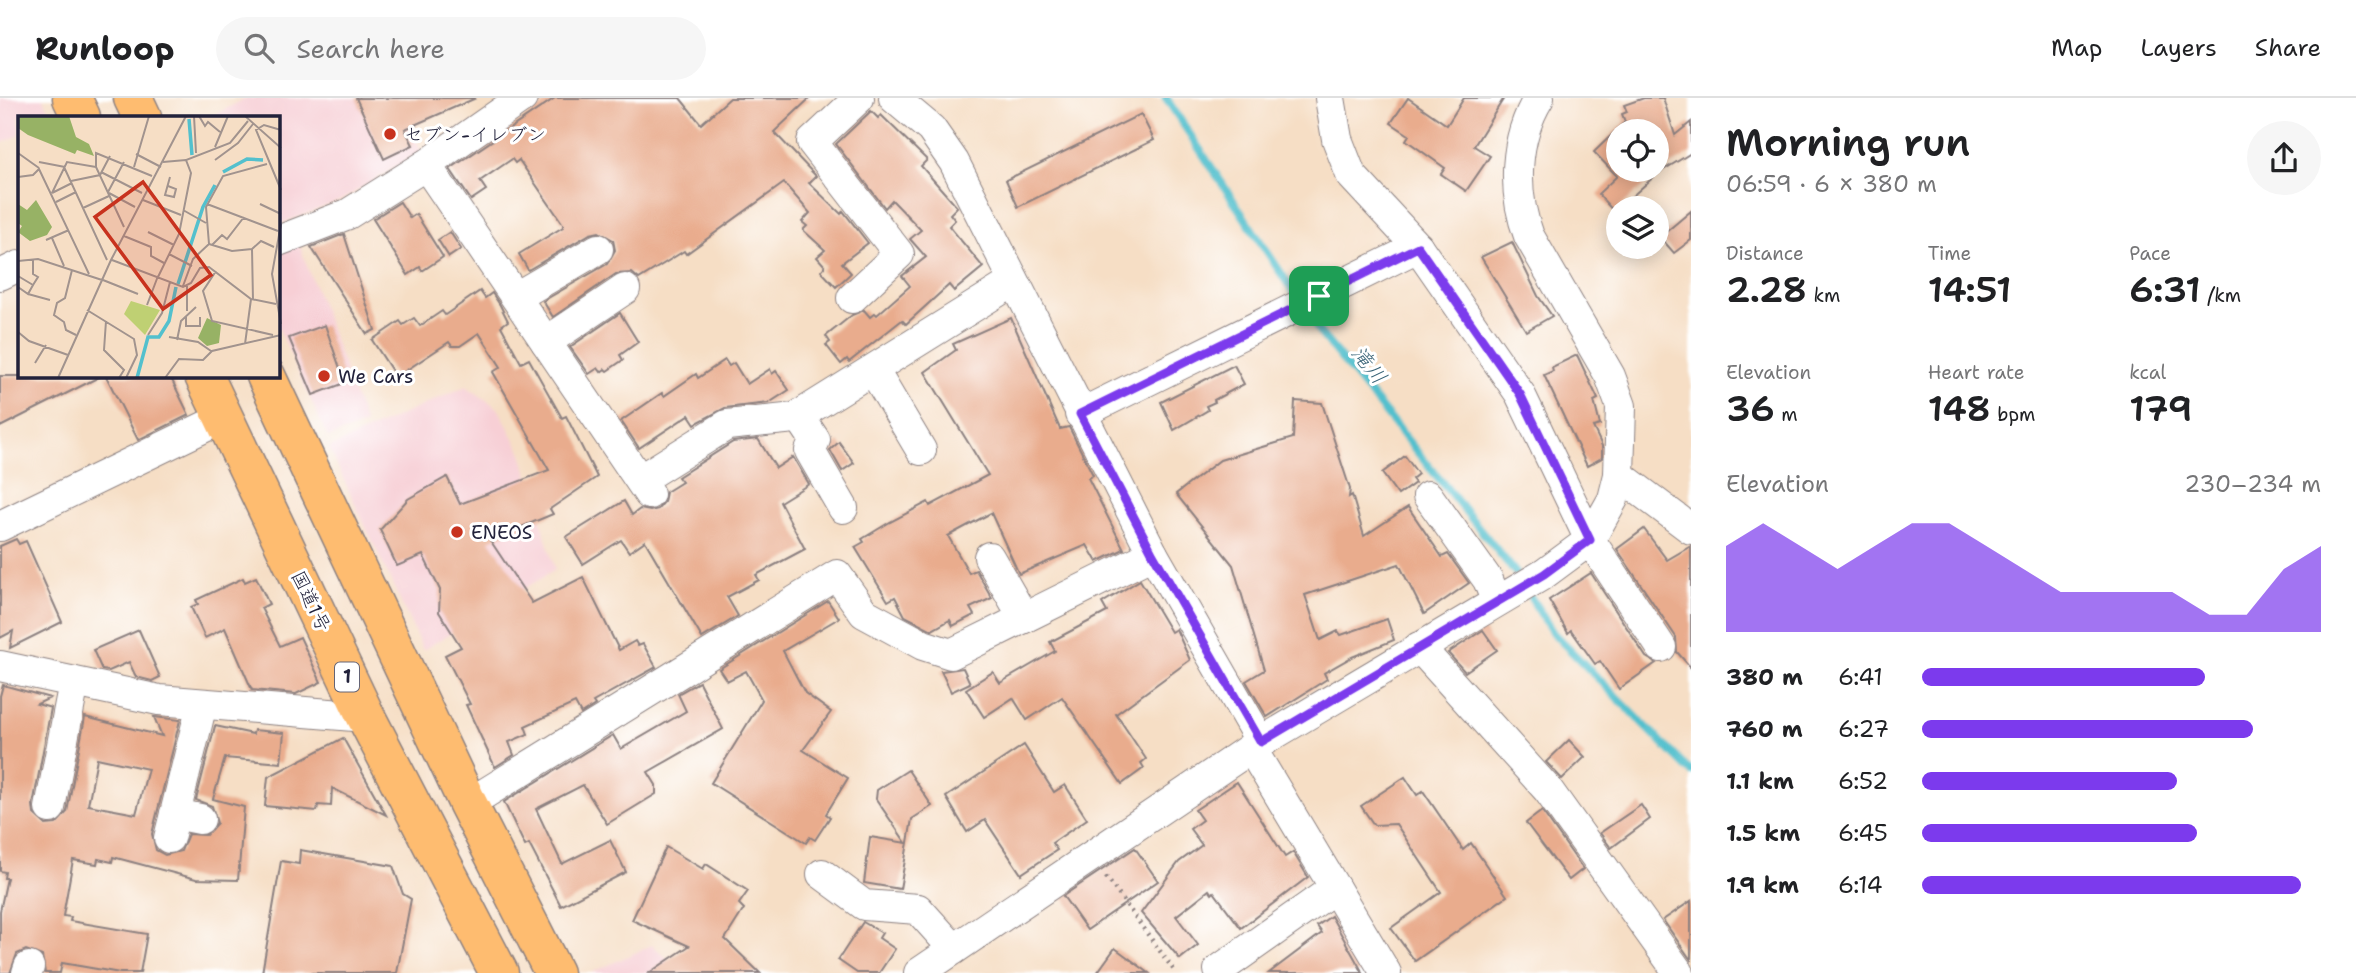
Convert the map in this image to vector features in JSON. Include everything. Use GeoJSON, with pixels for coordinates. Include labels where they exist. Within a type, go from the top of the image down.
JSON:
{"type":"FeatureCollection","features":[{"type":"Feature","properties":{"kind":"highway"},"geometry":{"type":"LineString","coordinates":[[72,98],[81,116]]}},
{"type":"Feature","properties":{"kind":"highway"},"geometry":{"type":"LineString","coordinates":[[133,98],[142,116]]}},
{"type":"Feature","properties":{"kind":"highway","name":"国道1号"},"geometry":{"type":"LineString","coordinates":[[205,378],[366,717],[499,973]]}},
{"type":"Feature","properties":{"kind":"highway"},"geometry":{"type":"LineString","coordinates":[[267,378],[468,804],[554,973]]}},
{"type":"Feature","properties":{"kind":"street"},"geometry":{"type":"LineString","coordinates":[[280,240],[348,214],[426,165],[522,98]]}},
{"type":"Feature","properties":{"kind":"street"},"geometry":{"type":"LineString","coordinates":[[852,298],[900,254],[812,142],[859,98]]}},
{"type":"Feature","properties":{"kind":"street"},"geometry":{"type":"LineString","coordinates":[[894,98],[931,129],[954,162],[1153,554],[1335,888],[1386,973]]}},
{"type":"Feature","properties":{"kind":"street"},"geometry":{"type":"LineString","coordinates":[[1330,98],[1337,139],[1351,175],[1418,247],[1520,394],[1590,540],[1661,647]]}},
{"type":"Feature","properties":{"kind":"street"},"geometry":{"type":"LineString","coordinates":[[919,973],[1256,745],[1496,600],[1544,574],[1590,540],[1614,499],[1619,475],[1621,406],[1610,376],[1529,236],[1522,217],[1518,177],[1522,134],[1539,98]]}},
{"type":"Feature","properties":{"kind":"street"},"geometry":{"type":"LineString","coordinates":[[426,165],[645,486],[727,425],[799,416],[1013,282]]}},
{"type":"Feature","properties":{"kind":"street"},"geometry":{"type":"LineString","coordinates":[[1080,414],[1418,247]]}},
{"type":"Feature","properties":{"kind":"street"},"geometry":{"type":"LineString","coordinates":[[516,298],[598,249]]}},
{"type":"Feature","properties":{"kind":"street"},"geometry":{"type":"LineString","coordinates":[[0,275],[18,266]]}},
{"type":"Feature","properties":{"kind":"street"},"geometry":{"type":"LineString","coordinates":[[547,341],[625,289]]}},
{"type":"Feature","properties":{"kind":"street"},"geometry":{"type":"LineString","coordinates":[[873,371],[921,450]]}},
{"type":"Feature","properties":{"kind":"street"},"geometry":{"type":"LineString","coordinates":[[799,416],[815,440],[810,451],[843,508]]}},
{"type":"Feature","properties":{"kind":"street"},"geometry":{"type":"LineString","coordinates":[[0,526],[223,418]]}},
{"type":"Feature","properties":{"kind":"street"},"geometry":{"type":"LineString","coordinates":[[1619,475],[1691,529]]}},
{"type":"Feature","properties":{"kind":"street"},"geometry":{"type":"LineString","coordinates":[[1428,496],[1488,580],[1496,600]]}},
{"type":"Feature","properties":{"kind":"street"},"geometry":{"type":"LineString","coordinates":[[468,804],[837,575],[864,613],[900,634],[951,654],[1153,554]]}},
{"type":"Feature","properties":{"kind":"street"},"geometry":{"type":"LineString","coordinates":[[989,557],[1024,618]]}},
{"type":"Feature","properties":{"kind":"street"},"geometry":{"type":"LineString","coordinates":[[1419,647],[1548,790],[1679,973]]}},
{"type":"Feature","properties":{"kind":"street"},"geometry":{"type":"LineString","coordinates":[[0,666],[159,700],[366,717]]}},
{"type":"Feature","properties":{"kind":"street"},"geometry":{"type":"LineString","coordinates":[[50,808],[74,682]]}},
{"type":"Feature","properties":{"kind":"street"},"geometry":{"type":"LineString","coordinates":[[181,824],[202,704]]}},
{"type":"Feature","properties":{"kind":"street"},"geometry":{"type":"LineString","coordinates":[[822,874],[864,905],[918,909],[954,949]]}},
{"type":"Feature","properties":{"kind":"street"},"geometry":{"type":"LineString","coordinates":[[1227,956],[1335,888]]}},
{"type":"Feature","properties":{"kind":"path"},"geometry":{"type":"LineString","coordinates":[[1091,856],[1176,973]]}},
{"type":"Feature","properties":{"kind":"shaded area"},"geometry":{"type":"Polygon","coordinates":[[[0,98],[43,98],[52,116],[18,116],[18,135],[0,144],[0,98]]]}},
{"type":"Feature","properties":{"kind":"shaded area"},"geometry":{"type":"Polygon","coordinates":[[[246,98],[398,98],[421,151],[342,200],[280,224],[280,116],[213,116],[246,98]]]}},
{"type":"Feature","properties":{"kind":"shaded area","name":"We Cars"},"geometry":{"type":"Polygon","coordinates":[[[299,244],[365,424],[328,438],[280,331],[280,250],[299,244]]]}},
{"type":"Feature","properties":{"kind":"shaded area","name":"ENEOS"},"geometry":{"type":"Polygon","coordinates":[[[466,386],[498,408],[522,453],[555,570],[423,650],[329,448],[466,386]]]}},
{"type":"Feature","properties":{"kind":"shaded area"},"geometry":{"type":"Polygon","coordinates":[[[652,945],[684,973],[591,973],[652,945]]]}},
{"type":"Feature","properties":{"kind":"building"},"geometry":{"type":"Polygon","coordinates":[[[356,98],[476,98],[405,129],[413,145],[384,159],[356,98]]]}},
{"type":"Feature","properties":{"kind":"building"},"geometry":{"type":"Polygon","coordinates":[[[555,98],[680,98],[701,124],[730,98],[810,98],[774,132],[816,176],[809,183],[841,214],[843,211],[868,243],[842,263],[851,273],[836,287],[821,271],[825,266],[817,257],[825,250],[803,230],[807,226],[802,222],[810,213],[784,183],[686,254],[684,251],[639,279],[632,273],[616,274],[553,317],[543,301],[607,264],[615,250],[613,240],[599,232],[590,234],[528,270],[519,254],[563,227],[563,224],[519,160],[515,163],[512,159],[480,181],[486,190],[471,200],[450,169],[555,98]]]}},
{"type":"Feature","properties":{"kind":"building"},"geometry":{"type":"Polygon","coordinates":[[[1408,98],[1447,125],[1464,98],[1504,98],[1474,146],[1490,156],[1466,191],[1441,174],[1445,168],[1406,140],[1409,135],[1391,123],[1408,98]]]}},
{"type":"Feature","properties":{"kind":"building"},"geometry":{"type":"Polygon","coordinates":[[[1644,98],[1663,98],[1675,135],[1691,122],[1691,153],[1669,167],[1669,119],[1624,119],[1622,114],[1627,112],[1624,105],[1644,98]]]}},
{"type":"Feature","properties":{"kind":"building"},"geometry":{"type":"Polygon","coordinates":[[[871,111],[878,118],[881,115],[927,160],[921,166],[957,207],[950,214],[955,220],[949,226],[983,267],[954,291],[949,285],[906,324],[902,320],[849,362],[847,359],[841,364],[826,345],[830,342],[826,336],[852,315],[864,310],[870,317],[875,313],[877,315],[910,286],[902,276],[926,257],[910,239],[921,230],[892,200],[885,208],[836,144],[871,111]]]}},
{"type":"Feature","properties":{"kind":"building"},"geometry":{"type":"Polygon","coordinates":[[[1141,114],[1154,140],[1018,207],[1006,180],[1141,114]]]}},
{"type":"Feature","properties":{"kind":"building"},"geometry":{"type":"Polygon","coordinates":[[[1606,140],[1606,165],[1594,152],[1606,140]]]}},
{"type":"Feature","properties":{"kind":"building"},"geometry":{"type":"Polygon","coordinates":[[[1611,182],[1648,182],[1632,196],[1606,196],[1606,203],[1598,194],[1611,182]]]}},
{"type":"Feature","properties":{"kind":"building"},"geometry":{"type":"Polygon","coordinates":[[[400,202],[410,218],[416,214],[443,257],[422,271],[420,267],[408,275],[373,219],[400,202]]]}},
{"type":"Feature","properties":{"kind":"building"},"geometry":{"type":"Polygon","coordinates":[[[1691,211],[1691,240],[1674,253],[1669,247],[1669,229],[1691,211]]]}},
{"type":"Feature","properties":{"kind":"building"},"geometry":{"type":"Polygon","coordinates":[[[450,232],[461,249],[449,257],[438,240],[450,232]]]}},
{"type":"Feature","properties":{"kind":"building"},"geometry":{"type":"Polygon","coordinates":[[[344,234],[375,330],[367,334],[311,247],[344,234]]]}},
{"type":"Feature","properties":{"kind":"building"},"geometry":{"type":"Polygon","coordinates":[[[1512,242],[1538,296],[1552,316],[1526,331],[1481,257],[1512,242]]]}},
{"type":"Feature","properties":{"kind":"building"},"geometry":{"type":"Polygon","coordinates":[[[480,291],[485,298],[492,293],[500,305],[508,321],[501,326],[521,363],[529,359],[562,418],[566,416],[597,477],[550,509],[553,514],[490,540],[532,603],[583,577],[619,650],[635,641],[638,646],[643,644],[656,667],[593,702],[595,705],[581,714],[575,703],[525,726],[528,734],[509,742],[514,755],[495,767],[466,705],[470,704],[445,655],[461,647],[439,612],[440,590],[423,555],[397,566],[380,530],[408,499],[447,477],[460,504],[549,470],[493,372],[501,367],[479,333],[460,346],[452,346],[449,342],[396,377],[372,340],[400,321],[403,325],[414,318],[420,326],[442,311],[445,315],[480,291]]]}},
{"type":"Feature","properties":{"kind":"building"},"geometry":{"type":"Polygon","coordinates":[[[620,313],[638,342],[620,355],[623,360],[607,371],[605,369],[601,372],[598,368],[589,374],[570,347],[620,313]]]}},
{"type":"Feature","properties":{"kind":"building"},"geometry":{"type":"Polygon","coordinates":[[[1011,318],[1060,429],[1069,427],[1093,475],[1088,478],[1124,549],[1097,562],[1087,545],[1019,574],[991,513],[948,536],[969,573],[976,570],[992,598],[970,608],[974,615],[953,626],[950,620],[932,630],[905,616],[895,597],[888,601],[855,547],[864,542],[862,539],[890,522],[928,502],[930,506],[988,475],[925,372],[956,350],[953,344],[1011,318]]]}},
{"type":"Feature","properties":{"kind":"building"},"geometry":{"type":"Polygon","coordinates":[[[325,325],[345,383],[313,395],[289,338],[325,325]]]}},
{"type":"Feature","properties":{"kind":"building"},"geometry":{"type":"Polygon","coordinates":[[[1577,355],[1598,399],[1594,401],[1600,425],[1593,427],[1602,446],[1602,458],[1587,466],[1544,375],[1553,371],[1552,367],[1577,355]]]}},
{"type":"Feature","properties":{"kind":"building"},"geometry":{"type":"Polygon","coordinates":[[[725,360],[729,366],[734,363],[747,384],[770,369],[772,374],[776,371],[789,390],[769,403],[725,408],[695,424],[689,415],[639,448],[621,421],[662,393],[664,396],[696,374],[698,378],[725,360]]]}},
{"type":"Feature","properties":{"kind":"building"},"geometry":{"type":"Polygon","coordinates":[[[1234,365],[1244,384],[1214,400],[1215,402],[1206,406],[1208,410],[1174,430],[1161,402],[1234,365]]]}},
{"type":"Feature","properties":{"kind":"building"},"geometry":{"type":"Polygon","coordinates":[[[0,376],[97,378],[0,427],[0,376]]]}},
{"type":"Feature","properties":{"kind":"building"},"geometry":{"type":"Polygon","coordinates":[[[107,378],[171,378],[189,415],[138,440],[107,378]]]}},
{"type":"Feature","properties":{"kind":"building"},"geometry":{"type":"Polygon","coordinates":[[[1295,401],[1322,403],[1350,489],[1349,497],[1352,495],[1364,536],[1408,507],[1442,557],[1448,554],[1469,583],[1424,614],[1399,564],[1305,595],[1320,640],[1338,631],[1341,635],[1387,619],[1394,640],[1352,657],[1324,673],[1327,679],[1267,717],[1246,681],[1264,670],[1233,565],[1176,494],[1220,460],[1293,438],[1295,401]]]}},
{"type":"Feature","properties":{"kind":"building"},"geometry":{"type":"Polygon","coordinates":[[[758,439],[776,468],[793,457],[809,484],[780,502],[805,549],[756,575],[759,580],[727,597],[738,616],[702,638],[645,541],[629,552],[621,540],[583,564],[566,537],[624,501],[632,515],[640,509],[658,509],[664,502],[666,492],[682,482],[678,477],[733,442],[758,439]]]}},
{"type":"Feature","properties":{"kind":"building"},"geometry":{"type":"Polygon","coordinates":[[[839,442],[854,463],[842,471],[830,450],[839,442]]]}},
{"type":"Feature","properties":{"kind":"building"},"geometry":{"type":"Polygon","coordinates":[[[1405,456],[1418,474],[1412,479],[1415,483],[1398,495],[1382,473],[1405,456]]]}},
{"type":"Feature","properties":{"kind":"building"},"geometry":{"type":"Polygon","coordinates":[[[1644,529],[1667,560],[1691,546],[1691,668],[1677,652],[1676,637],[1617,549],[1644,529]]]}},
{"type":"Feature","properties":{"kind":"building"},"geometry":{"type":"Polygon","coordinates":[[[16,539],[19,544],[26,541],[62,622],[10,648],[13,631],[0,638],[0,546],[16,539]]]}},
{"type":"Feature","properties":{"kind":"building"},"geometry":{"type":"Polygon","coordinates":[[[1591,573],[1646,657],[1656,663],[1619,689],[1600,661],[1595,664],[1571,630],[1568,633],[1549,600],[1591,573]]]}},
{"type":"Feature","properties":{"kind":"building"},"geometry":{"type":"Polygon","coordinates":[[[256,577],[269,604],[261,608],[280,646],[300,637],[321,682],[296,694],[252,690],[225,628],[205,638],[191,607],[198,604],[196,600],[243,578],[245,582],[256,577]]]}},
{"type":"Feature","properties":{"kind":"building"},"geometry":{"type":"Polygon","coordinates":[[[1140,580],[1171,632],[1176,629],[1190,660],[1116,714],[1146,759],[1141,763],[1144,768],[1122,784],[1062,697],[1027,720],[1013,698],[984,717],[966,689],[993,672],[1000,683],[1055,651],[1050,642],[1107,612],[1102,603],[1140,580]]]}},
{"type":"Feature","properties":{"kind":"building"},"geometry":{"type":"Polygon","coordinates":[[[828,601],[839,618],[783,651],[805,693],[831,712],[803,750],[848,778],[826,814],[830,817],[815,840],[810,837],[806,843],[711,783],[762,700],[746,671],[727,681],[719,669],[828,601]]]}},
{"type":"Feature","properties":{"kind":"building"},"geometry":{"type":"Polygon","coordinates":[[[139,630],[160,677],[152,681],[136,677],[129,662],[109,671],[102,670],[93,650],[139,630]]]}},
{"type":"Feature","properties":{"kind":"building"},"geometry":{"type":"Polygon","coordinates":[[[1483,630],[1497,650],[1465,672],[1448,653],[1483,630]]]}},
{"type":"Feature","properties":{"kind":"building"},"geometry":{"type":"Polygon","coordinates":[[[963,668],[970,683],[951,692],[941,671],[963,668]]]}},
{"type":"Feature","properties":{"kind":"building"},"geometry":{"type":"Polygon","coordinates":[[[699,682],[723,729],[648,772],[656,785],[656,794],[607,824],[583,785],[536,809],[562,864],[610,840],[626,872],[561,906],[529,844],[525,846],[504,802],[613,735],[621,749],[686,711],[678,694],[699,682]]]}},
{"type":"Feature","properties":{"kind":"building"},"geometry":{"type":"Polygon","coordinates":[[[3,685],[50,698],[37,704],[51,708],[33,805],[34,814],[46,825],[56,824],[67,812],[85,717],[162,736],[154,717],[180,720],[152,834],[156,850],[165,855],[181,851],[188,834],[206,835],[217,823],[212,806],[196,800],[215,726],[253,734],[254,730],[284,733],[281,763],[225,758],[213,799],[244,807],[238,880],[196,879],[113,857],[112,862],[98,859],[97,864],[73,860],[63,916],[71,917],[70,921],[147,934],[140,973],[120,973],[62,963],[60,973],[45,973],[42,956],[26,950],[17,954],[10,973],[0,973],[0,911],[7,878],[4,878],[5,872],[0,871],[0,696],[3,685]],[[97,758],[88,805],[136,814],[148,769],[97,758]]]}},
{"type":"Feature","properties":{"kind":"building"},"geometry":{"type":"Polygon","coordinates":[[[343,738],[386,815],[332,788],[331,806],[318,805],[317,811],[265,806],[268,777],[343,738]]]}},
{"type":"Feature","properties":{"kind":"building"},"geometry":{"type":"Polygon","coordinates":[[[1569,740],[1585,757],[1562,779],[1546,762],[1569,740]]]}},
{"type":"Feature","properties":{"kind":"building"},"geometry":{"type":"Polygon","coordinates":[[[1024,745],[1054,792],[1065,785],[1087,819],[1052,843],[1057,850],[1021,874],[985,820],[967,832],[946,797],[1024,745]]]}},
{"type":"Feature","properties":{"kind":"building"},"geometry":{"type":"Polygon","coordinates":[[[908,770],[932,806],[912,819],[900,889],[864,883],[870,837],[906,843],[876,799],[877,790],[908,770]]]}},
{"type":"Feature","properties":{"kind":"building"},"geometry":{"type":"Polygon","coordinates":[[[1405,777],[1417,795],[1423,791],[1463,850],[1471,843],[1507,896],[1415,961],[1391,928],[1441,892],[1396,824],[1374,825],[1361,806],[1405,777]]]}},
{"type":"Feature","properties":{"kind":"building"},"geometry":{"type":"Polygon","coordinates":[[[1237,782],[1285,857],[1293,852],[1308,877],[1241,928],[1214,892],[1212,894],[1209,890],[1176,916],[1198,945],[1180,959],[1141,913],[1179,862],[1202,845],[1190,829],[1202,820],[1195,810],[1237,782]]]}},
{"type":"Feature","properties":{"kind":"building"},"geometry":{"type":"Polygon","coordinates":[[[1641,805],[1650,819],[1611,848],[1600,833],[1641,805]]]}},
{"type":"Feature","properties":{"kind":"building"},"geometry":{"type":"Polygon","coordinates":[[[1542,811],[1583,869],[1569,880],[1526,823],[1542,811]]]}},
{"type":"Feature","properties":{"kind":"building"},"geometry":{"type":"Polygon","coordinates":[[[666,847],[703,869],[706,864],[748,891],[739,904],[744,909],[725,939],[760,973],[649,973],[689,946],[632,920],[666,847]]]}},
{"type":"Feature","properties":{"kind":"building"},"geometry":{"type":"Polygon","coordinates":[[[1135,848],[1158,881],[1087,930],[1063,896],[1135,848]]]}},
{"type":"Feature","properties":{"kind":"building"},"geometry":{"type":"Polygon","coordinates":[[[300,850],[393,866],[403,894],[411,899],[397,973],[262,973],[281,861],[299,864],[300,850]]]}},
{"type":"Feature","properties":{"kind":"building"},"geometry":{"type":"Polygon","coordinates":[[[1691,901],[1691,960],[1663,920],[1691,901]]]}},
{"type":"Feature","properties":{"kind":"building"},"geometry":{"type":"Polygon","coordinates":[[[1331,916],[1363,973],[1269,973],[1322,933],[1317,926],[1331,916]]]}},
{"type":"Feature","properties":{"kind":"building"},"geometry":{"type":"Polygon","coordinates":[[[863,922],[882,933],[879,938],[895,949],[879,973],[857,973],[838,960],[863,922]]]}},
{"type":"Feature","properties":{"kind":"building"},"geometry":{"type":"Polygon","coordinates":[[[1115,948],[1149,973],[1097,973],[1115,948]]]}},
{"type":"Feature","properties":{"kind":"waterway","name":"滝川"},"geometry":{"type":"LineString","coordinates":[[1166,98],[1321,334],[1515,572]]}},
{"type":"Feature","properties":{"kind":"waterway","name":"滝川"},"geometry":{"type":"LineString","coordinates":[[1531,598],[1553,633],[1691,772]]}},
{"type":"Feature","properties":{"kind":"place","name":"セブン-イレブン"},"geometry":{"type":"Point","coordinates":[390,134]}},
{"type":"Feature","properties":{"kind":"place","name":"We Cars"},"geometry":{"type":"Point","coordinates":[324,376]}},
{"type":"Feature","properties":{"kind":"place","name":"ENEOS"},"geometry":{"type":"Point","coordinates":[457,532]}},
{"type":"Feature","properties":{"kind":"route"},"geometry":{"type":"LineString","coordinates":[[1418,247],[1520,394],[1590,540],[1544,574],[1261,742],[1153,554],[1080,414],[1319,296],[1418,247]]}}]}
